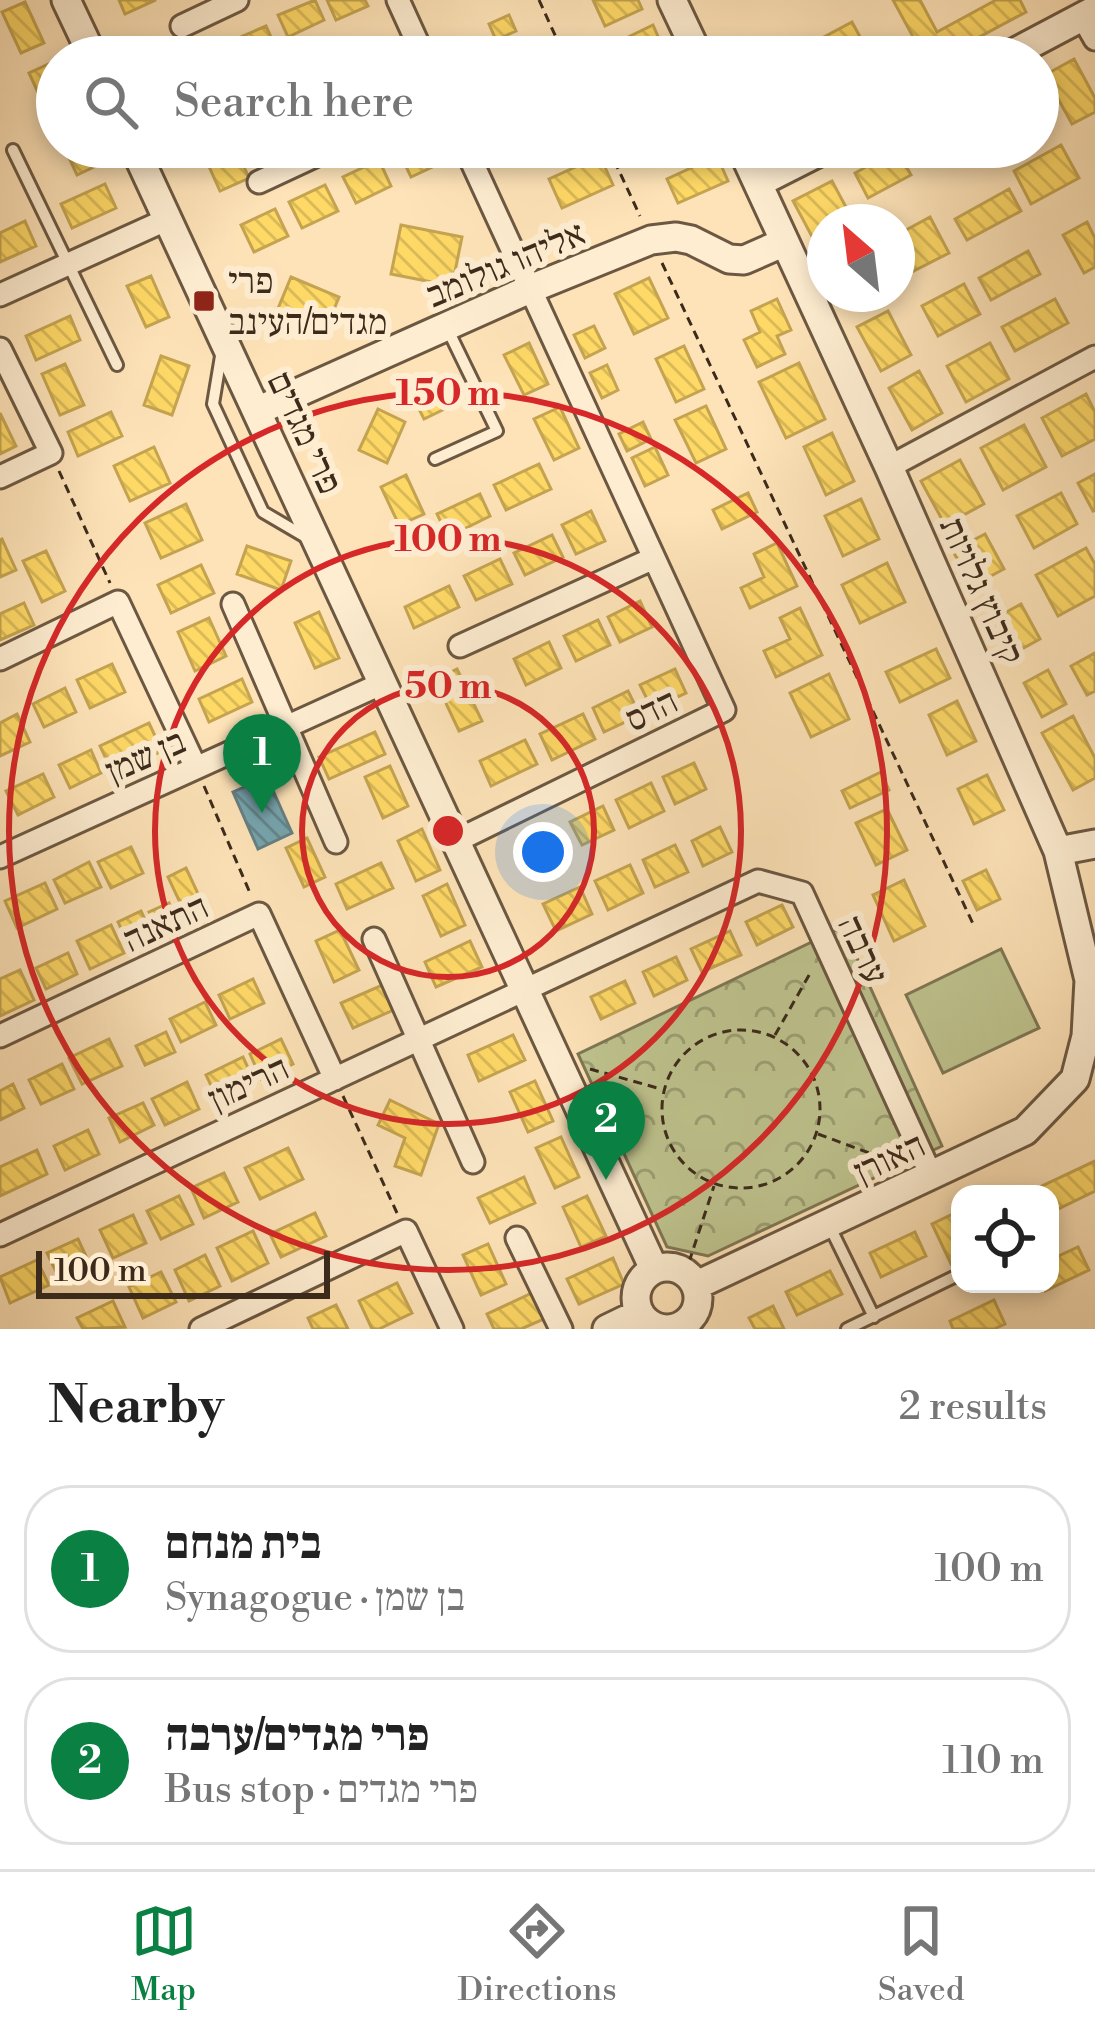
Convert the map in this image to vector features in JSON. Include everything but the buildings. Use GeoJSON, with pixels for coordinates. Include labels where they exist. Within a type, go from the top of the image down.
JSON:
{"type":"FeatureCollection","features":[{"type":"Feature","properties":{"kind":"street"},"geometry":{"type":"LineString","coordinates":[[66,0],[83,36]]}},
{"type":"Feature","properties":{"kind":"street"},"geometry":{"type":"LineString","coordinates":[[182,26],[237,0]]}},
{"type":"Feature","properties":{"kind":"street"},"geometry":{"type":"LineString","coordinates":[[398,0],[414,36]]}},
{"type":"Feature","properties":{"kind":"street"},"geometry":{"type":"LineString","coordinates":[[672,0],[689,36]]}},
{"type":"Feature","properties":{"kind":"street"},"geometry":{"type":"LineString","coordinates":[[1057,36],[1091,22]]}},
{"type":"Feature","properties":{"kind":"street","name":"פרי מגדים"},"geometry":{"type":"LineString","coordinates":[[144,168],[654,1269]]}},
{"type":"Feature","properties":{"kind":"street"},"geometry":{"type":"LineString","coordinates":[[260,182],[290,168]]}},
{"type":"Feature","properties":{"kind":"street","name":"הדס"},"geometry":{"type":"LineString","coordinates":[[456,842],[724,710],[475,168]]}},
{"type":"Feature","properties":{"kind":"street","name":"קיבוץ גלויות"},"geometry":{"type":"LineString","coordinates":[[751,168],[889,466],[1058,851],[1089,980],[1085,1085]]}},
{"type":"Feature","properties":{"kind":"street"},"geometry":{"type":"LineString","coordinates":[[758,183],[788,168]]}},
{"type":"Feature","properties":{"kind":"street"},"geometry":{"type":"LineString","coordinates":[[0,296],[168,219]]}},
{"type":"Feature","properties":{"kind":"street"},"geometry":{"type":"LineString","coordinates":[[651,240],[691,240],[729,259],[744,260],[785,242]]}},
{"type":"Feature","properties":{"kind":"street","name":"אליהו גולומב"},"geometry":{"type":"LineString","coordinates":[[256,411],[651,240]]}},
{"type":"Feature","properties":{"kind":"street"},"geometry":{"type":"LineString","coordinates":[[0,349],[51,453],[0,477]]}},
{"type":"Feature","properties":{"kind":"street"},"geometry":{"type":"LineString","coordinates":[[889,466],[1095,357]]}},
{"type":"Feature","properties":{"kind":"street"},"geometry":{"type":"LineString","coordinates":[[460,646],[654,558]]}},
{"type":"Feature","properties":{"kind":"street"},"geometry":{"type":"LineString","coordinates":[[0,659],[118,602],[196,768]]}},
{"type":"Feature","properties":{"kind":"street"},"geometry":{"type":"LineString","coordinates":[[233,604],[336,842]]}},
{"type":"Feature","properties":{"kind":"street","name":"בן שמן"},"geometry":{"type":"LineString","coordinates":[[0,857],[383,683]]}},
{"type":"Feature","properties":{"kind":"street"},"geometry":{"type":"LineString","coordinates":[[1058,851],[1095,844]]}},
{"type":"Feature","properties":{"kind":"street","name":"ערבה"},"geometry":{"type":"LineString","coordinates":[[525,990],[758,881],[802,893],[932,1177]]}},
{"type":"Feature","properties":{"kind":"street","name":"התאנה"},"geometry":{"type":"LineString","coordinates":[[0,1036],[259,914],[334,1078]]}},
{"type":"Feature","properties":{"kind":"street"},"geometry":{"type":"LineString","coordinates":[[374,938],[473,1162]]}},
{"type":"Feature","properties":{"kind":"street","name":"הרימון"},"geometry":{"type":"LineString","coordinates":[[0,1235],[525,990]]}},
{"type":"Feature","properties":{"kind":"street","name":"האורן"},"geometry":{"type":"LineString","coordinates":[[691,1279],[829,1225],[1025,1132],[1085,1085]]}},
{"type":"Feature","properties":{"kind":"street"},"geometry":{"type":"LineString","coordinates":[[201,1329],[406,1231],[452,1329]]}},
{"type":"Feature","properties":{"kind":"street"},"geometry":{"type":"LineString","coordinates":[[517,1238],[561,1329]]}},
{"type":"Feature","properties":{"kind":"street"},"geometry":{"type":"LineString","coordinates":[[670,1266],[691,1279],[698,1304],[681,1328],[653,1326],[640,1313],[639,1283],[654,1269],[670,1266]]}},
{"type":"Feature","properties":{"kind":"street"},"geometry":{"type":"LineString","coordinates":[[607,1329],[640,1313]]}},
{"type":"Feature","properties":{"kind":"lane"},"geometry":{"type":"LineString","coordinates":[[14,150],[116,365]]}},
{"type":"Feature","properties":{"kind":"lane"},"geometry":{"type":"LineString","coordinates":[[435,459],[497,431],[447,326]]}},
{"type":"Feature","properties":{"kind":"lane"},"geometry":{"type":"LineString","coordinates":[[224,341],[212,404],[263,512],[318,544]]}},
{"type":"Feature","properties":{"kind":"lane"},"geometry":{"type":"LineString","coordinates":[[829,1225],[874,1317]]}},
{"type":"Feature","properties":{"kind":"lane"},"geometry":{"type":"LineString","coordinates":[[847,1329],[951,1278]]}},
{"type":"Feature","properties":{"kind":"path"},"geometry":{"type":"LineString","coordinates":[[539,0],[556,36]]}},
{"type":"Feature","properties":{"kind":"path"},"geometry":{"type":"LineString","coordinates":[[618,168],[975,928]]}},
{"type":"Feature","properties":{"kind":"path"},"geometry":{"type":"LineString","coordinates":[[51,453],[118,602]]}},
{"type":"Feature","properties":{"kind":"path"},"geometry":{"type":"LineString","coordinates":[[196,768],[259,914]]}},
{"type":"Feature","properties":{"kind":"path"},"geometry":{"type":"LineString","coordinates":[[774,1036],[826,946]]}},
{"type":"Feature","properties":{"kind":"path"},"geometry":{"type":"LineString","coordinates":[[728,1030],[774,1036],[794,1049],[818,1088],[816,1134],[805,1156],[787,1174],[764,1185],[714,1184],[688,1169],[670,1147],[662,1119],[663,1090],[672,1068],[706,1037],[728,1030]]}},
{"type":"Feature","properties":{"kind":"path"},"geometry":{"type":"LineString","coordinates":[[557,1060],[663,1090]]}},
{"type":"Feature","properties":{"kind":"path"},"geometry":{"type":"LineString","coordinates":[[334,1078],[406,1231]]}},
{"type":"Feature","properties":{"kind":"path"},"geometry":{"type":"LineString","coordinates":[[816,1134],[932,1177]]}},
{"type":"Feature","properties":{"kind":"path"},"geometry":{"type":"LineString","coordinates":[[691,1279],[714,1184]]}},
{"type":"Feature","properties":{"kind":"green space"},"geometry":{"type":"Polygon","coordinates":[[[843,927],[942,1146],[708,1256],[667,1247],[578,1054],[843,927]]]}},
{"type":"Feature","properties":{"kind":"green space"},"geometry":{"type":"Polygon","coordinates":[[[1001,949],[1039,1028],[943,1073],[906,995],[1001,949]]]}},
{"type":"Feature","properties":{"kind":"place","name":"פרי מגדים/העינב"},"geometry":{"type":"Point","coordinates":[204,301]}},
{"type":"Feature","properties":{"kind":"place","name":"בית מנחם"},"geometry":{"type":"Point","coordinates":[262,813]}},
{"type":"Feature","properties":{"kind":"place","name":"פרי מגדים/ערבה"},"geometry":{"type":"Point","coordinates":[606,1180]}}]}
